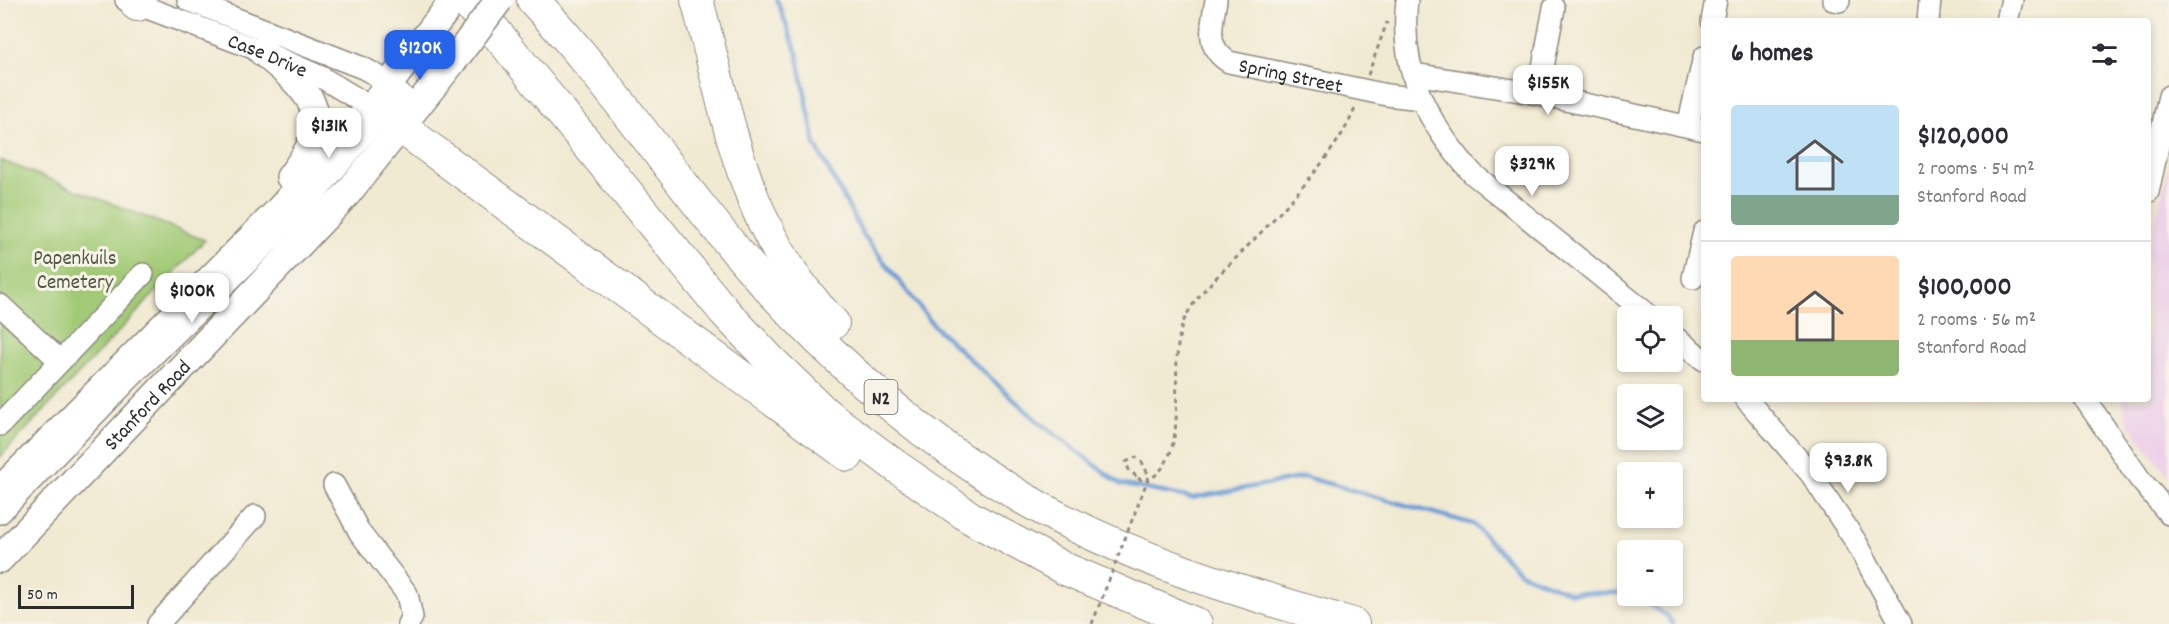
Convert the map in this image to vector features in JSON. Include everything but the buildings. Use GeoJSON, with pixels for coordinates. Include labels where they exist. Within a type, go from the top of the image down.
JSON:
{"type":"FeatureCollection","features":[{"type":"Feature","properties":{"kind":"highway","name":"N2"},"geometry":{"type":"LineString","coordinates":[[463,0],[489,24],[724,311],[770,360],[825,412],[897,467],[971,518],[1063,568],[1196,624]]}},
{"type":"Feature","properties":{"kind":"highway","name":"N2"},"geometry":{"type":"LineString","coordinates":[[533,0],[576,46],[765,283],[830,350],[886,402],[1021,497],[1085,530],[1180,569],[1278,603],[1353,624]]}},
{"type":"Feature","properties":{"kind":"highway"},"geometry":{"type":"LineString","coordinates":[[697,0],[722,103],[752,199],[786,268],[811,301],[847,338],[900,385],[964,434],[1033,481],[1094,515],[1171,550],[1370,624]]}},
{"type":"Feature","properties":{"kind":"highway"},"geometry":{"type":"LineString","coordinates":[[393,106],[809,429],[961,529],[1053,576],[1182,624]]}},
{"type":"Feature","properties":{"kind":"main road","name":"Stanford Road"},"geometry":{"type":"LineString","coordinates":[[0,559],[347,194],[432,28],[454,0]]}},
{"type":"Feature","properties":{"kind":"main road","name":"Stanford Road"},"geometry":{"type":"LineString","coordinates":[[0,490],[221,265],[393,106],[458,55],[499,0]]}},
{"type":"Feature","properties":{"kind":"main road"},"geometry":{"type":"LineString","coordinates":[[221,265],[300,164],[313,140],[315,115],[305,89],[261,51]]}},
{"type":"Feature","properties":{"kind":"street","name":"Case Drive"},"geometry":{"type":"LineString","coordinates":[[188,0],[363,68],[393,106]]}},
{"type":"Feature","properties":{"kind":"street","name":"Spring Street"},"geometry":{"type":"LineString","coordinates":[[1216,0],[1210,34],[1211,41],[1221,57],[1229,62],[1362,90],[1421,99]]}},
{"type":"Feature","properties":{"kind":"street"},"geometry":{"type":"LineString","coordinates":[[1407,0],[1405,27],[1412,67],[1427,114],[1448,146],[1473,174],[1638,306]]}},
{"type":"Feature","properties":{"kind":"street"},"geometry":{"type":"LineString","coordinates":[[1412,67],[1418,0]]}},
{"type":"Feature","properties":{"kind":"street"},"geometry":{"type":"LineString","coordinates":[[1713,18],[1716,0]]}},
{"type":"Feature","properties":{"kind":"street"},"geometry":{"type":"LineString","coordinates":[[1928,18],[1930,0]]}},
{"type":"Feature","properties":{"kind":"street"},"geometry":{"type":"LineString","coordinates":[[2008,18],[2012,0]]}},
{"type":"Feature","properties":{"kind":"street","name":"Case Drive"},"geometry":{"type":"LineString","coordinates":[[134,2],[261,51],[393,106]]}},
{"type":"Feature","properties":{"kind":"street"},"geometry":{"type":"LineString","coordinates":[[1538,94],[1554,8]]}},
{"type":"Feature","properties":{"kind":"street"},"geometry":{"type":"LineString","coordinates":[[1412,67],[1696,128],[1701,84]]}},
{"type":"Feature","properties":{"kind":"street"},"geometry":{"type":"LineString","coordinates":[[2151,178],[2169,96]]}},
{"type":"Feature","properties":{"kind":"street"},"geometry":{"type":"LineString","coordinates":[[0,513],[128,380],[303,208],[393,106]]}},
{"type":"Feature","properties":{"kind":"street"},"geometry":{"type":"LineString","coordinates":[[1693,278],[1701,245]]}},
{"type":"Feature","properties":{"kind":"street"},"geometry":{"type":"LineString","coordinates":[[0,425],[143,274]]}},
{"type":"Feature","properties":{"kind":"street"},"geometry":{"type":"LineString","coordinates":[[0,305],[60,361]]}},
{"type":"Feature","properties":{"kind":"street"},"geometry":{"type":"LineString","coordinates":[[1683,344],[1701,358]]}},
{"type":"Feature","properties":{"kind":"street"},"geometry":{"type":"LineString","coordinates":[[1749,402],[1811,474],[1856,543],[1901,624]]}},
{"type":"Feature","properties":{"kind":"street"},"geometry":{"type":"LineString","coordinates":[[2087,402],[2139,478],[2169,514]]}},
{"type":"Feature","properties":{"kind":"street"},"geometry":{"type":"LineString","coordinates":[[334,485],[360,532],[407,594],[412,617],[408,624]]}},
{"type":"Feature","properties":{"kind":"street"},"geometry":{"type":"LineString","coordinates":[[158,624],[255,516]]}},
{"type":"Feature","properties":{"kind":"path"},"geometry":{"type":"LineString","coordinates":[[1092,624],[1149,476],[1142,462],[1136,457],[1131,457],[1126,462],[1129,470],[1144,482],[1157,476],[1174,448],[1178,351],[1184,320],[1198,297],[1273,220],[1325,158],[1352,117],[1388,20]]}},
{"type":"Feature","properties":{"kind":"shaded area"},"geometry":{"type":"Polygon","coordinates":[[[2169,163],[2169,477],[2127,422],[2122,402],[2151,402],[2151,241],[2169,163]]]}},
{"type":"Feature","properties":{"kind":"green space","name":"Papenkuils Cemetery"},"geometry":{"type":"Polygon","coordinates":[[[0,160],[205,240],[0,457],[0,160]]]}},
{"type":"Feature","properties":{"kind":"waterway"},"geometry":{"type":"LineString","coordinates":[[777,0],[797,53],[815,144],[864,236],[935,327],[1036,420],[1120,484],[1192,498],[1305,477],[1473,524],[1520,573],[1571,593],[1617,593]]}},
{"type":"Feature","properties":{"kind":"waterway"},"geometry":{"type":"LineString","coordinates":[[1651,606],[1666,615],[1673,624]]}}]}
